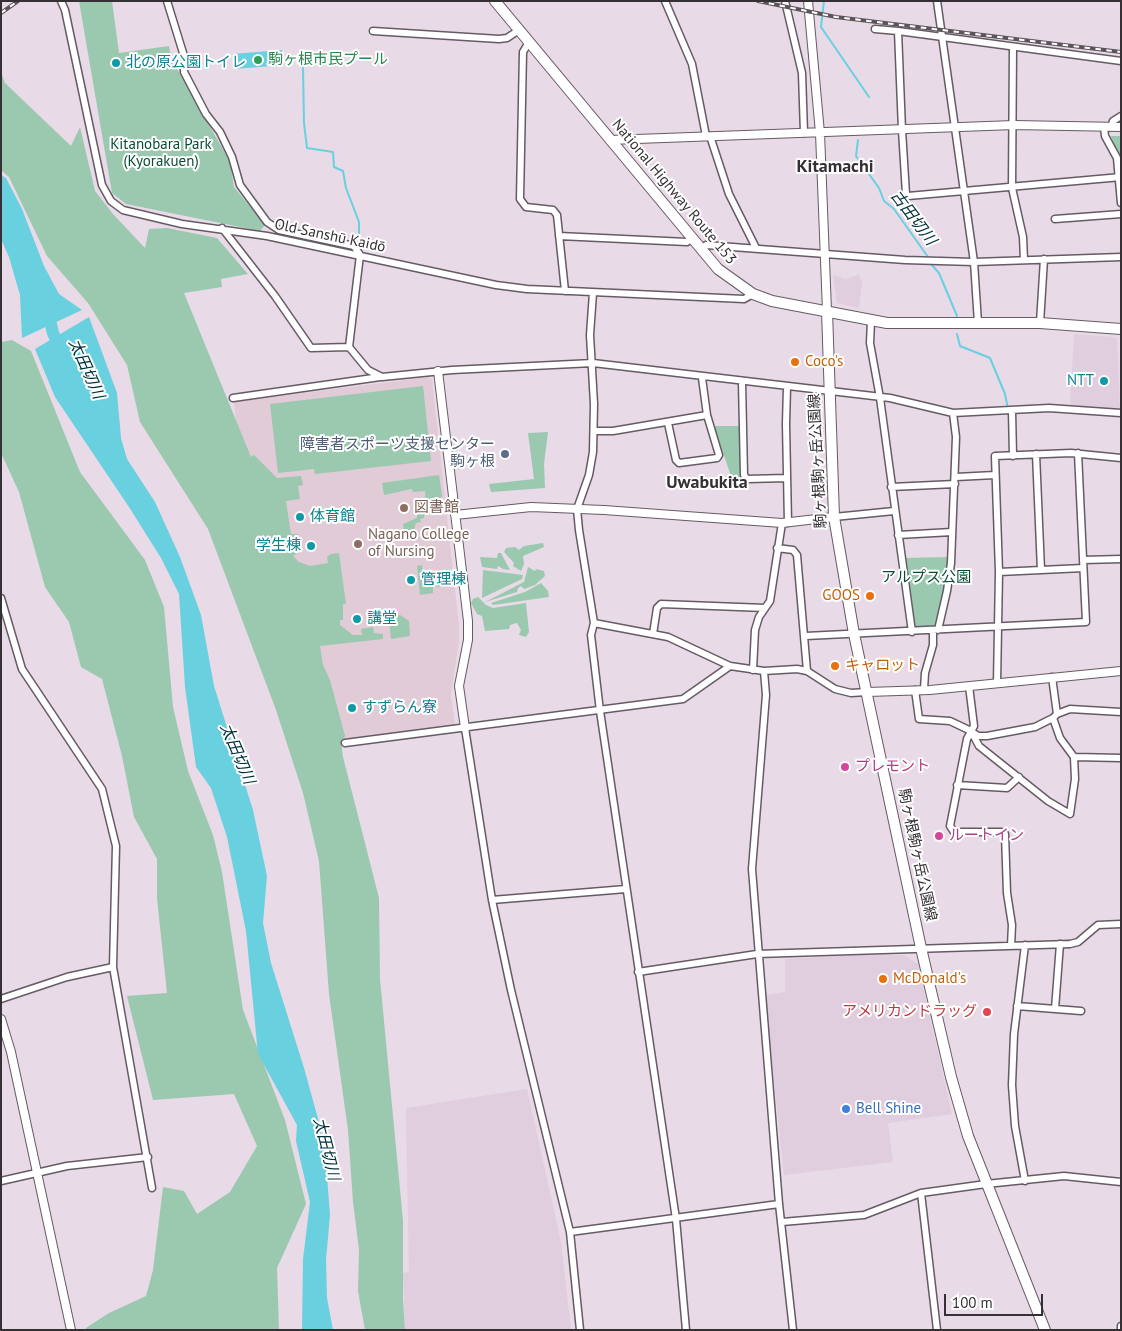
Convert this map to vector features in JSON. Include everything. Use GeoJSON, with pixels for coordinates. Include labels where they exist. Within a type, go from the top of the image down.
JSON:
{"type":"FeatureCollection","features":[{"type":"Feature","properties":{"kind":"main road","name":"National Highway Route 153"},"geometry":{"type":"LineString","coordinates":[[495,1],[701,249],[729,278],[753,294],[772,301],[872,321],[906,324],[1040,324],[1121,328]]}},
{"type":"Feature","properties":{"kind":"main road","name":"駒ヶ根駒ヶ岳公園線"},"geometry":{"type":"LineString","coordinates":[[827,311],[828,392],[834,517],[854,634],[921,948],[951,1077],[986,1184],[1045,1330]]}},
{"type":"Feature","properties":{"kind":"street","name":"Old Sanshū Kaidō"},"geometry":{"type":"LineString","coordinates":[[61,1],[71,35],[98,168],[106,194],[118,207],[135,214],[182,224],[222,228],[360,255],[496,285],[565,291],[744,299],[753,294]]}},
{"type":"Feature","properties":{"kind":"street"},"geometry":{"type":"LineString","coordinates":[[167,1],[184,56],[184,72],[206,114],[220,132],[232,157],[240,185],[267,222],[278,230],[354,246],[360,255],[349,347],[368,370],[382,377]]}},
{"type":"Feature","properties":{"kind":"street"},"geometry":{"type":"LineString","coordinates":[[665,1],[692,64],[708,136],[729,194],[756,248]]}},
{"type":"Feature","properties":{"kind":"street"},"geometry":{"type":"LineString","coordinates":[[785,1],[802,73],[804,133]]}},
{"type":"Feature","properties":{"kind":"street"},"geometry":{"type":"LineString","coordinates":[[808,1],[820,133],[827,311]]}},
{"type":"Feature","properties":{"kind":"street"},"geometry":{"type":"LineString","coordinates":[[937,1],[974,262],[978,324]]}},
{"type":"Feature","properties":{"kind":"street"},"geometry":{"type":"LineString","coordinates":[[373,31],[499,39],[507,38],[519,30]]}},
{"type":"Feature","properties":{"kind":"street"},"geometry":{"type":"LineString","coordinates":[[875,30],[898,31],[1121,60]]}},
{"type":"Feature","properties":{"kind":"street"},"geometry":{"type":"LineString","coordinates":[[898,31],[902,130],[906,194],[908,196],[1120,177]]}},
{"type":"Feature","properties":{"kind":"street"},"geometry":{"type":"LineString","coordinates":[[529,42],[523,52],[520,199],[526,207],[554,210],[557,215],[565,291]]}},
{"type":"Feature","properties":{"kind":"street"},"geometry":{"type":"LineString","coordinates":[[1013,47],[1014,125],[1012,188],[1023,236],[1024,260]]}},
{"type":"Feature","properties":{"kind":"street"},"geometry":{"type":"LineString","coordinates":[[1121,116],[1107,127],[1105,136],[1117,158],[1121,203]]}},
{"type":"Feature","properties":{"kind":"street"},"geometry":{"type":"LineString","coordinates":[[610,140],[956,129],[1014,125],[1121,127]]}},
{"type":"Feature","properties":{"kind":"street"},"geometry":{"type":"LineString","coordinates":[[1055,219],[1121,214]]}},
{"type":"Feature","properties":{"kind":"street"},"geometry":{"type":"LineString","coordinates":[[222,228],[275,296],[311,348],[349,347]]}},
{"type":"Feature","properties":{"kind":"street"},"geometry":{"type":"LineString","coordinates":[[559,236],[687,242],[692,238]]}},
{"type":"Feature","properties":{"kind":"street"},"geometry":{"type":"LineString","coordinates":[[701,249],[706,245],[824,252],[905,260],[974,262],[1121,257]]}},
{"type":"Feature","properties":{"kind":"street"},"geometry":{"type":"LineString","coordinates":[[1040,324],[1044,259]]}},
{"type":"Feature","properties":{"kind":"street"},"geometry":{"type":"LineString","coordinates":[[594,292],[590,335],[593,363],[594,431],[589,475],[577,509],[578,530],[594,623],[591,635],[600,711],[676,1219],[686,1330]]}},
{"type":"Feature","properties":{"kind":"street"},"geometry":{"type":"LineString","coordinates":[[872,321],[870,343],[880,398],[912,632]]}},
{"type":"Feature","properties":{"kind":"street"},"geometry":{"type":"LineString","coordinates":[[233,398],[438,371],[593,363],[702,378],[880,398],[953,413],[1058,408],[1121,413]]}},
{"type":"Feature","properties":{"kind":"street"},"geometry":{"type":"LineString","coordinates":[[438,371],[468,621],[468,640],[459,686],[465,728],[492,900],[526,1055],[570,1232],[580,1330]]}},
{"type":"Feature","properties":{"kind":"street"},"geometry":{"type":"LineString","coordinates":[[668,423],[676,460],[679,463],[717,458],[719,455],[707,415],[702,378]]}},
{"type":"Feature","properties":{"kind":"street"},"geometry":{"type":"LineString","coordinates":[[742,382],[744,475],[747,479],[786,478]]}},
{"type":"Feature","properties":{"kind":"street"},"geometry":{"type":"LineString","coordinates":[[753,670],[755,630],[759,617],[770,601],[778,548],[785,523],[788,387]]}},
{"type":"Feature","properties":{"kind":"street"},"geometry":{"type":"LineString","coordinates":[[1012,411],[1013,456]]}},
{"type":"Feature","properties":{"kind":"street"},"geometry":{"type":"LineString","coordinates":[[924,689],[925,673],[935,630],[947,591],[955,481],[956,437],[953,413]]}},
{"type":"Feature","properties":{"kind":"street"},"geometry":{"type":"LineString","coordinates":[[594,431],[613,431],[707,415]]}},
{"type":"Feature","properties":{"kind":"street"},"geometry":{"type":"LineString","coordinates":[[806,636],[1086,622],[1078,453]]}},
{"type":"Feature","properties":{"kind":"street"},"geometry":{"type":"LineString","coordinates":[[997,683],[999,572],[995,456],[1078,453],[1121,458]]}},
{"type":"Feature","properties":{"kind":"street"},"geometry":{"type":"LineString","coordinates":[[1036,454],[1041,570]]}},
{"type":"Feature","properties":{"kind":"street"},"geometry":{"type":"LineString","coordinates":[[891,487],[995,475]]}},
{"type":"Feature","properties":{"kind":"street"},"geometry":{"type":"LineString","coordinates":[[455,516],[530,507],[785,523],[894,511]]}},
{"type":"Feature","properties":{"kind":"street"},"geometry":{"type":"LineString","coordinates":[[898,535],[952,532]]}},
{"type":"Feature","properties":{"kind":"street"},"geometry":{"type":"LineString","coordinates":[[778,548],[793,550],[797,555],[806,636],[807,671]]}},
{"type":"Feature","properties":{"kind":"street"},"geometry":{"type":"LineString","coordinates":[[1083,560],[1121,559]]}},
{"type":"Feature","properties":{"kind":"street"},"geometry":{"type":"LineString","coordinates":[[999,572],[1083,568]]}},
{"type":"Feature","properties":{"kind":"street"},"geometry":{"type":"LineString","coordinates":[[1,598],[22,669],[102,789],[116,846],[112,967],[128,1060],[148,1157],[152,1188]]}},
{"type":"Feature","properties":{"kind":"street"},"geometry":{"type":"LineString","coordinates":[[653,634],[657,608],[661,604],[765,608]]}},
{"type":"Feature","properties":{"kind":"street"},"geometry":{"type":"LineString","coordinates":[[594,623],[668,637],[730,666],[764,671],[782,668],[807,671],[835,689],[852,693],[969,686],[1121,671]]}},
{"type":"Feature","properties":{"kind":"street"},"geometry":{"type":"LineString","coordinates":[[345,743],[683,700],[730,666]]}},
{"type":"Feature","properties":{"kind":"street"},"geometry":{"type":"LineString","coordinates":[[764,671],[766,695],[752,869],[780,1204],[794,1330]]}},
{"type":"Feature","properties":{"kind":"street"},"geometry":{"type":"LineString","coordinates":[[971,732],[980,746],[1048,801],[1070,814],[1075,779],[1074,757],[1060,738],[1055,716],[1052,677]]}},
{"type":"Feature","properties":{"kind":"street"},"geometry":{"type":"LineString","coordinates":[[969,686],[974,726],[967,739],[957,785],[951,830],[954,832],[1002,832],[1005,834],[1007,893],[1012,916],[1011,946]]}},
{"type":"Feature","properties":{"kind":"street"},"geometry":{"type":"LineString","coordinates":[[915,690],[919,719],[950,721],[978,736],[1034,727],[1055,716],[1078,709],[1121,712]]}},
{"type":"Feature","properties":{"kind":"street"},"geometry":{"type":"LineString","coordinates":[[1074,757],[1121,758]]}},
{"type":"Feature","properties":{"kind":"street"},"geometry":{"type":"LineString","coordinates":[[957,785],[1007,788],[1019,777]]}},
{"type":"Feature","properties":{"kind":"street"},"geometry":{"type":"LineString","coordinates":[[492,900],[626,889]]}},
{"type":"Feature","properties":{"kind":"street"},"geometry":{"type":"LineString","coordinates":[[638,972],[758,954],[1060,944],[1078,942],[1098,925],[1121,924]]}},
{"type":"Feature","properties":{"kind":"street"},"geometry":{"type":"LineString","coordinates":[[1055,1009],[1060,944]]}},
{"type":"Feature","properties":{"kind":"street"},"geometry":{"type":"LineString","coordinates":[[1025,946],[1014,1034],[1012,1085],[1015,1126],[1025,1181]]}},
{"type":"Feature","properties":{"kind":"street"},"geometry":{"type":"LineString","coordinates":[[1,999],[67,977],[112,967]]}},
{"type":"Feature","properties":{"kind":"street"},"geometry":{"type":"LineString","coordinates":[[1017,1006],[1081,1011]]}},
{"type":"Feature","properties":{"kind":"street"},"geometry":{"type":"LineString","coordinates":[[1,1018],[11,1052],[71,1330]]}},
{"type":"Feature","properties":{"kind":"street"},"geometry":{"type":"LineString","coordinates":[[1,1181],[36,1173],[148,1157]]}},
{"type":"Feature","properties":{"kind":"street"},"geometry":{"type":"LineString","coordinates":[[782,1222],[864,1215],[921,1193],[986,1184],[1064,1176],[1121,1182]]}},
{"type":"Feature","properties":{"kind":"street"},"geometry":{"type":"LineString","coordinates":[[921,1193],[936,1330]]}},
{"type":"Feature","properties":{"kind":"street"},"geometry":{"type":"LineString","coordinates":[[570,1232],[780,1204]]}},
{"type":"Feature","properties":{"kind":"shaded area"},"geometry":{"type":"Polygon","coordinates":[[[833,275],[845,279],[859,275],[862,282],[859,308],[837,303],[833,275]]]}},
{"type":"Feature","properties":{"kind":"shaded area"},"geometry":{"type":"Polygon","coordinates":[[[1074,334],[1115,337],[1117,339],[1120,410],[1070,407],[1074,334]]]}},
{"type":"Feature","properties":{"kind":"shaded area","name":"Nagano College of Nursing"},"geometry":{"type":"Polygon","coordinates":[[[428,377],[432,379],[459,626],[459,642],[451,694],[455,727],[333,743],[239,446],[234,402],[428,377]]]}},
{"type":"Feature","properties":{"kind":"shaded area"},"geometry":{"type":"Polygon","coordinates":[[[857,955],[904,955],[918,964],[952,1114],[888,1123],[893,1162],[784,1175],[765,995],[785,992],[785,959],[857,955]]]}},
{"type":"Feature","properties":{"kind":"shaded area"},"geometry":{"type":"Polygon","coordinates":[[[527,1089],[561,1242],[571,1330],[405,1330],[403,1273],[409,1272],[406,1108],[527,1089]]]}},
{"type":"Feature","properties":{"kind":"green space","name":"Kitanobara Park (Kyorakuen)"},"geometry":{"type":"Polygon","coordinates":[[[79,1],[112,1],[119,53],[169,46],[171,58],[230,162],[234,187],[265,225],[260,231],[126,204],[112,193],[79,1]]]}},
{"type":"Feature","properties":{"kind":"green space"},"geometry":{"type":"Polygon","coordinates":[[[1,72],[5,83],[71,146],[80,127],[95,191],[113,214],[145,248],[149,229],[167,228],[217,238],[248,274],[221,279],[222,287],[184,293],[251,457],[254,455],[277,478],[301,476],[303,485],[298,486],[300,499],[286,501],[291,534],[298,534],[299,540],[292,541],[293,549],[297,553],[293,556],[299,562],[310,566],[328,563],[327,557],[331,554],[339,553],[346,604],[343,604],[343,620],[340,620],[340,625],[353,635],[362,635],[361,629],[373,627],[374,633],[383,634],[383,639],[320,646],[323,665],[330,680],[345,736],[341,743],[343,757],[379,898],[380,979],[403,1221],[405,1330],[365,1330],[358,1291],[359,1250],[353,1202],[348,1130],[329,994],[319,861],[303,793],[276,710],[208,529],[140,422],[127,365],[88,303],[47,256],[9,177],[1,170],[1,72]]]}},
{"type":"Feature","properties":{"kind":"green space"},"geometry":{"type":"Polygon","coordinates":[[[1111,136],[1121,136],[1121,164],[1111,136]]]}},
{"type":"Feature","properties":{"kind":"green space"},"geometry":{"type":"Polygon","coordinates":[[[12,340],[31,351],[80,472],[145,560],[164,607],[173,707],[188,771],[213,835],[222,872],[243,1010],[285,1120],[306,1204],[277,1268],[279,1330],[86,1330],[86,1328],[109,1313],[146,1296],[153,1270],[163,1187],[184,1191],[197,1214],[230,1192],[257,1146],[234,1094],[153,1100],[127,996],[167,993],[157,898],[157,859],[134,817],[122,756],[102,679],[81,667],[69,622],[45,587],[19,492],[1,453],[1,342],[12,340]]]}},
{"type":"Feature","properties":{"kind":"green space"},"geometry":{"type":"Polygon","coordinates":[[[423,386],[431,461],[315,474],[314,469],[278,473],[270,404],[423,386]]]}},
{"type":"Feature","properties":{"kind":"green space"},"geometry":{"type":"Polygon","coordinates":[[[714,426],[740,426],[741,478],[732,479],[714,426]]]}},
{"type":"Feature","properties":{"kind":"green space"},"geometry":{"type":"Polygon","coordinates":[[[548,432],[544,464],[545,488],[491,492],[489,484],[534,479],[528,433],[548,432]]]}},
{"type":"Feature","properties":{"kind":"green space"},"geometry":{"type":"Polygon","coordinates":[[[439,475],[442,496],[434,506],[429,507],[430,513],[424,514],[424,518],[420,519],[421,522],[416,523],[414,529],[404,531],[403,524],[417,518],[417,512],[422,511],[421,505],[426,504],[425,491],[413,492],[412,489],[384,495],[382,483],[439,475]]]}},
{"type":"Feature","properties":{"kind":"green space"},"geometry":{"type":"Polygon","coordinates":[[[543,543],[544,547],[523,556],[524,564],[521,571],[513,566],[514,563],[504,552],[506,548],[515,547],[519,550],[524,546],[543,543]]]}},
{"type":"Feature","properties":{"kind":"green space"},"geometry":{"type":"Polygon","coordinates":[[[498,553],[501,553],[510,570],[498,566],[497,569],[482,567],[480,557],[497,558],[498,553]]]}},
{"type":"Feature","properties":{"kind":"green space","name":"アルプス公園"},"geometry":{"type":"Polygon","coordinates":[[[948,557],[944,590],[935,625],[933,627],[916,628],[913,624],[904,558],[948,557]]]}},
{"type":"Feature","properties":{"kind":"green space"},"geometry":{"type":"Polygon","coordinates":[[[422,565],[424,578],[439,576],[440,581],[444,581],[444,586],[433,587],[433,593],[420,595],[417,566],[422,565]]]}},
{"type":"Feature","properties":{"kind":"green space"},"geometry":{"type":"Polygon","coordinates":[[[528,567],[535,571],[536,569],[544,571],[545,576],[535,585],[524,589],[521,586],[517,592],[485,602],[524,582],[528,567]]]}},
{"type":"Feature","properties":{"kind":"green space"},"geometry":{"type":"Polygon","coordinates":[[[483,570],[523,575],[522,579],[482,598],[483,570]]]}},
{"type":"Feature","properties":{"kind":"green space"},"geometry":{"type":"Polygon","coordinates":[[[541,583],[548,591],[549,597],[493,605],[491,603],[525,592],[541,583]]]}},
{"type":"Feature","properties":{"kind":"green space"},"geometry":{"type":"Polygon","coordinates":[[[478,597],[486,605],[493,608],[526,603],[529,632],[526,637],[519,635],[521,630],[517,623],[510,625],[509,629],[485,631],[482,616],[477,614],[471,603],[473,599],[478,597]]]}},
{"type":"Feature","properties":{"kind":"green space"},"geometry":{"type":"Polygon","coordinates":[[[400,615],[409,621],[410,636],[391,639],[389,619],[392,616],[400,615]]]}},
{"type":"Feature","properties":{"kind":"water","name":"駒ヶ根市民プール"},"geometry":{"type":"Polygon","coordinates":[[[282,50],[284,65],[234,69],[233,54],[282,50]]]}},
{"type":"Feature","properties":{"kind":"water"},"geometry":{"type":"Polygon","coordinates":[[[1,175],[6,178],[22,209],[44,266],[59,294],[82,310],[22,338],[20,295],[9,257],[1,239],[1,175]]]}},
{"type":"Feature","properties":{"kind":"water"},"geometry":{"type":"Polygon","coordinates":[[[89,317],[117,393],[121,438],[127,459],[155,502],[180,557],[201,615],[214,686],[253,810],[267,876],[263,923],[271,963],[320,1126],[326,1163],[330,1215],[326,1260],[327,1298],[333,1330],[302,1330],[303,1259],[310,1202],[296,1141],[297,1125],[258,1054],[246,931],[227,837],[211,788],[196,767],[185,687],[179,594],[161,558],[129,507],[55,397],[35,349],[89,317]]]}},
{"type":"Feature","properties":{"kind":"waterway","name":"古田切川"},"geometry":{"type":"LineString","coordinates":[[824,1],[821,27],[869,97]]}},
{"type":"Feature","properties":{"kind":"waterway"},"geometry":{"type":"LineString","coordinates":[[303,68],[304,123],[307,148],[333,152],[334,167],[343,171],[346,188],[359,222],[359,237]]}},
{"type":"Feature","properties":{"kind":"waterway","name":"古田切川"},"geometry":{"type":"LineString","coordinates":[[858,140],[856,156],[879,188],[884,201],[894,209],[928,257]]}},
{"type":"Feature","properties":{"kind":"waterway","name":"古田切川"},"geometry":{"type":"LineString","coordinates":[[931,264],[939,273],[957,316]]}},
{"type":"Feature","properties":{"kind":"waterway","name":"太田切川"},"geometry":{"type":"LineString","coordinates":[[47,308],[53,333],[61,351]]}},
{"type":"Feature","properties":{"kind":"waterway","name":"古田切川"},"geometry":{"type":"LineString","coordinates":[[957,334],[960,346],[990,358],[1005,394],[1008,409]]}},
{"type":"Feature","properties":{"kind":"railway"},"geometry":{"type":"LineString","coordinates":[[1,13],[18,1]]}},
{"type":"Feature","properties":{"kind":"railway"},"geometry":{"type":"LineString","coordinates":[[758,1],[836,17],[1121,52]]}},
{"type":"Feature","properties":{"kind":"place","name":"駒ヶ根市民プール"},"geometry":{"type":"Point","coordinates":[258,60]}},
{"type":"Feature","properties":{"kind":"place","name":"北の原公園トイレ"},"geometry":{"type":"Point","coordinates":[116,63]}},
{"type":"Feature","properties":{"kind":"place","name":"Coco's"},"geometry":{"type":"Point","coordinates":[795,362]}},
{"type":"Feature","properties":{"kind":"place","name":"NTT"},"geometry":{"type":"Point","coordinates":[1104,381]}},
{"type":"Feature","properties":{"kind":"place","name":"障害者スポーツ支援センター 駒ヶ根"},"geometry":{"type":"Point","coordinates":[505,454]}},
{"type":"Feature","properties":{"kind":"place","name":"図書館"},"geometry":{"type":"Point","coordinates":[404,508]}},
{"type":"Feature","properties":{"kind":"place","name":"体育館"},"geometry":{"type":"Point","coordinates":[300,517]}},
{"type":"Feature","properties":{"kind":"place","name":"Nagano College of Nursing"},"geometry":{"type":"Point","coordinates":[358,544]}},
{"type":"Feature","properties":{"kind":"place","name":"学生棟"},"geometry":{"type":"Point","coordinates":[311,546]}},
{"type":"Feature","properties":{"kind":"place","name":"管理棟"},"geometry":{"type":"Point","coordinates":[411,580]}},
{"type":"Feature","properties":{"kind":"place","name":"GOOS"},"geometry":{"type":"Point","coordinates":[870,596]}},
{"type":"Feature","properties":{"kind":"place","name":"講堂"},"geometry":{"type":"Point","coordinates":[357,619]}},
{"type":"Feature","properties":{"kind":"place","name":"キャロット"},"geometry":{"type":"Point","coordinates":[835,666]}},
{"type":"Feature","properties":{"kind":"place","name":"すずらん寮"},"geometry":{"type":"Point","coordinates":[352,708]}},
{"type":"Feature","properties":{"kind":"place","name":"プレモント"},"geometry":{"type":"Point","coordinates":[845,767]}},
{"type":"Feature","properties":{"kind":"place","name":"ルートイン"},"geometry":{"type":"Point","coordinates":[939,836]}},
{"type":"Feature","properties":{"kind":"place","name":"McDonald's"},"geometry":{"type":"Point","coordinates":[883,979]}},
{"type":"Feature","properties":{"kind":"place","name":"アメリカンドラッグ"},"geometry":{"type":"Point","coordinates":[987,1012]}},
{"type":"Feature","properties":{"kind":"place","name":"Bell Shine"},"geometry":{"type":"Point","coordinates":[846,1109]}},
{"type":"Feature","properties":{"kind":"district","name":"Kitamachi"},"geometry":{"type":"Point","coordinates":[835,167]}},
{"type":"Feature","properties":{"kind":"district","name":"Uwabukita"},"geometry":{"type":"Point","coordinates":[707,483]}}]}
